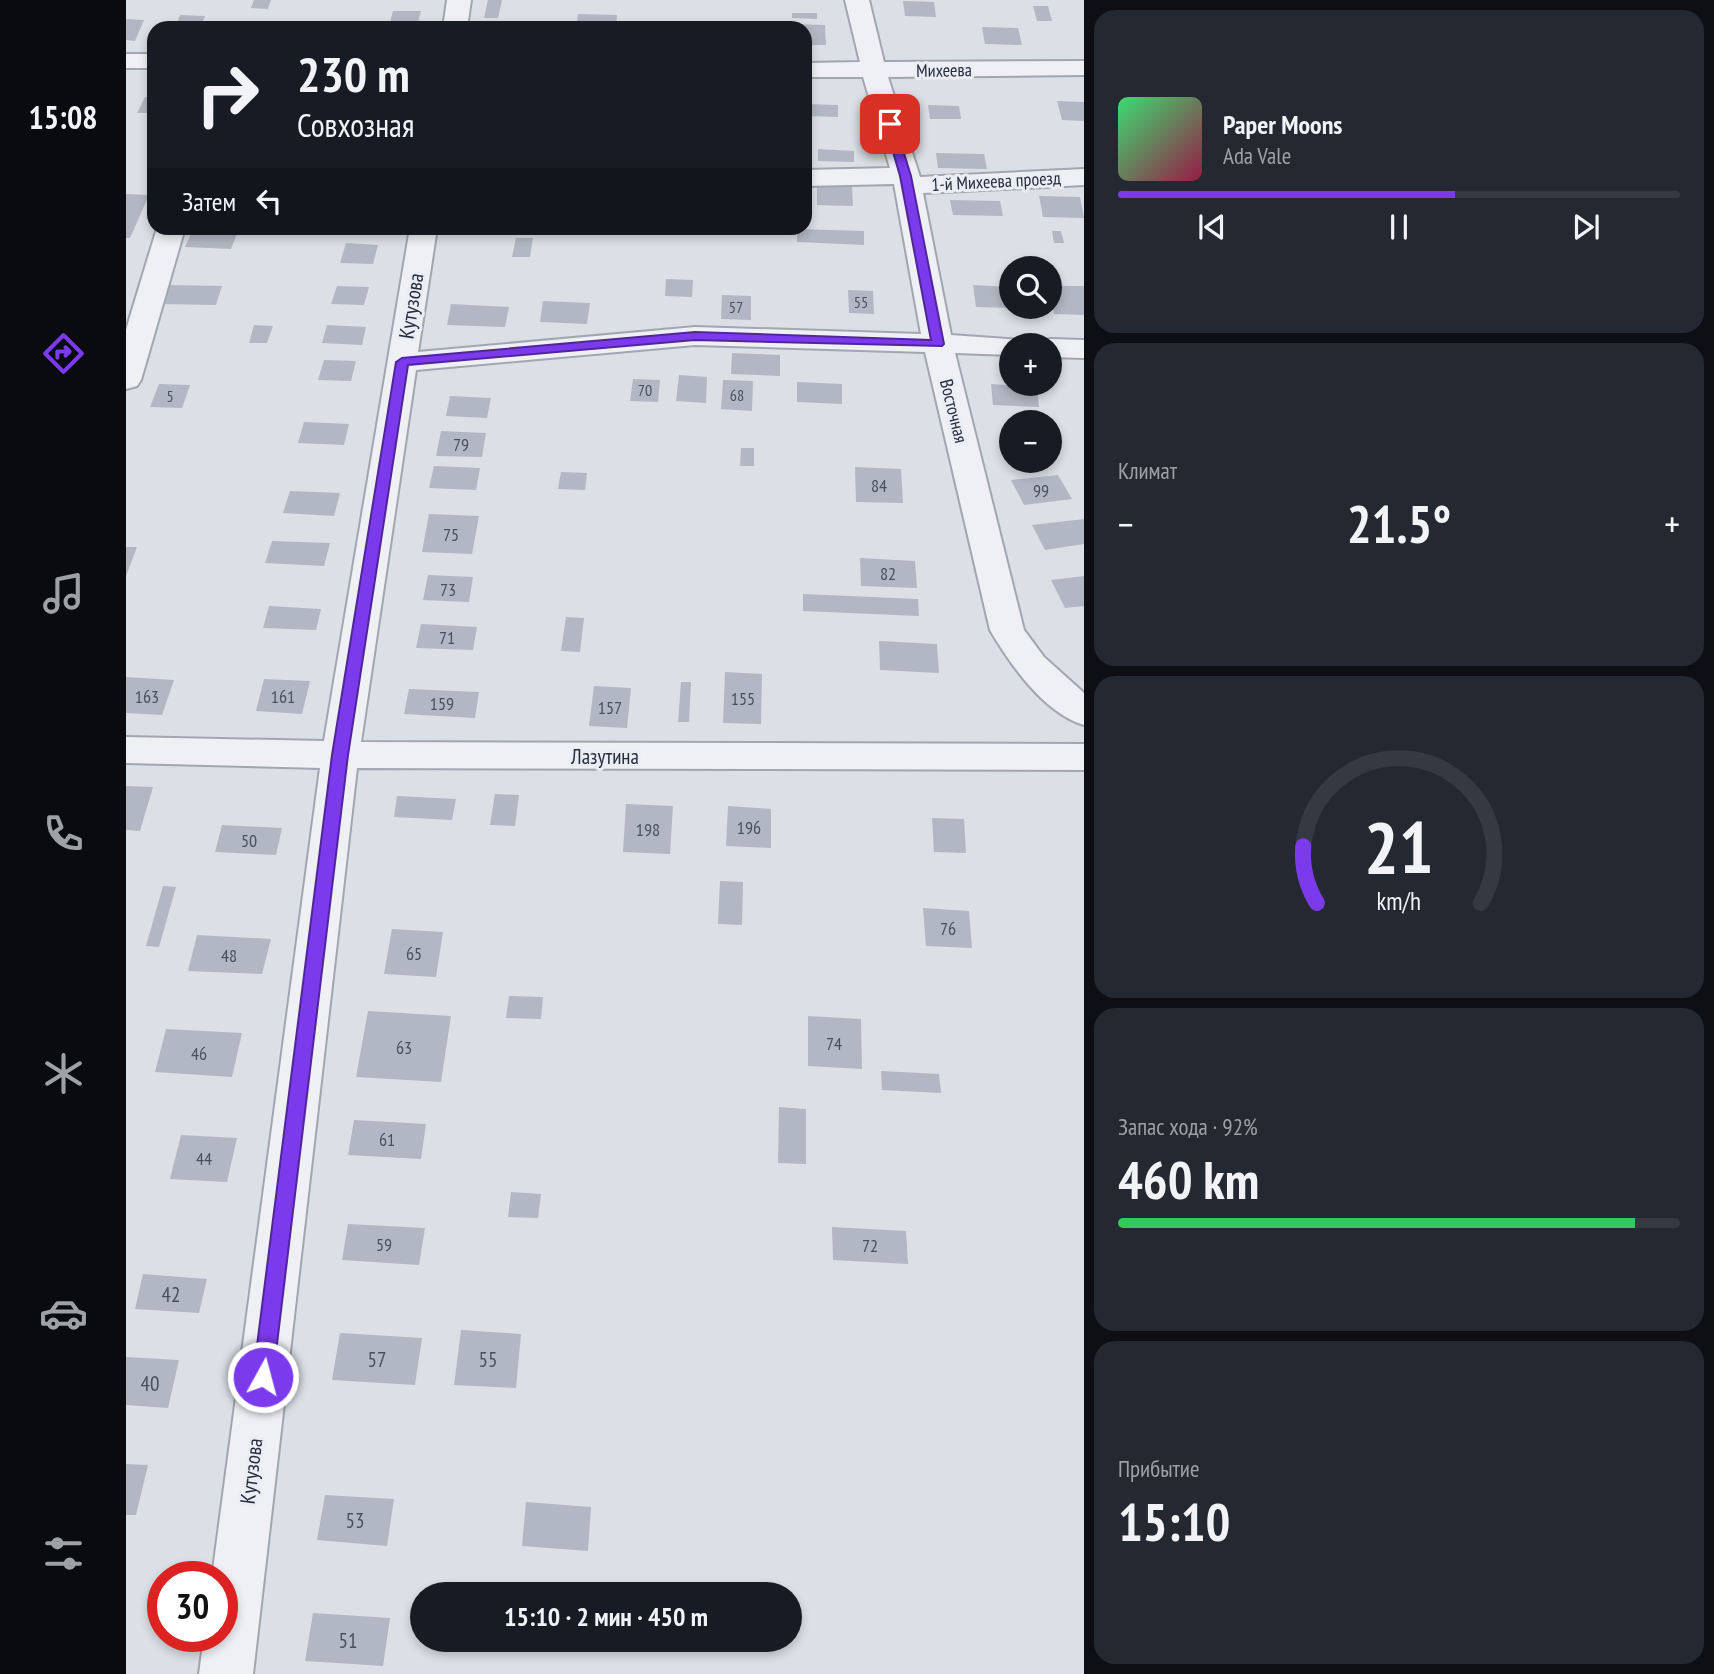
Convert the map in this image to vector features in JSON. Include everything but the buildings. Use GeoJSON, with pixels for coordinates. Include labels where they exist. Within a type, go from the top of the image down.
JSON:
{"type":"FeatureCollection","features":[{"type":"Feature","properties":{"kind":"street"},"geometry":{"type":"LineString","coordinates":[[456,21],[459,0]]}},
{"type":"Feature","properties":{"kind":"street","name":"Восточная"},"geometry":{"type":"LineString","coordinates":[[857,0],[874,71],[907,181],[938,344],[1007,630],[1021,655],[1044,681],[1084,712]]}},
{"type":"Feature","properties":{"kind":"street"},"geometry":{"type":"LineString","coordinates":[[126,61],[147,61]]}},
{"type":"Feature","properties":{"kind":"street","name":"Михеева"},"geometry":{"type":"LineString","coordinates":[[812,70],[1084,68]]}},
{"type":"Feature","properties":{"kind":"street","name":"1-й Михеева проезд"},"geometry":{"type":"LineString","coordinates":[[812,178],[907,181],[1084,177]]}},
{"type":"Feature","properties":{"kind":"street"},"geometry":{"type":"LineString","coordinates":[[126,380],[169,235]]}},
{"type":"Feature","properties":{"kind":"street","name":"Кутузова"},"geometry":{"type":"LineString","coordinates":[[226,1674],[340,755],[422,235]]}},
{"type":"Feature","properties":{"kind":"street"},"geometry":{"type":"LineString","coordinates":[[402,362],[695,336],[999,346]]}},
{"type":"Feature","properties":{"kind":"street"},"geometry":{"type":"LineString","coordinates":[[1062,348],[1084,349]]}},
{"type":"Feature","properties":{"kind":"street","name":"Лазутина"},"geometry":{"type":"LineString","coordinates":[[126,750],[340,755],[1084,757]]}},
{"type":"Feature","properties":{"kind":"route"},"geometry":{"type":"LineString","coordinates":[[263,1377],[340,755],[402,362],[695,336],[938,344],[906,176],[890,124]]}}]}
